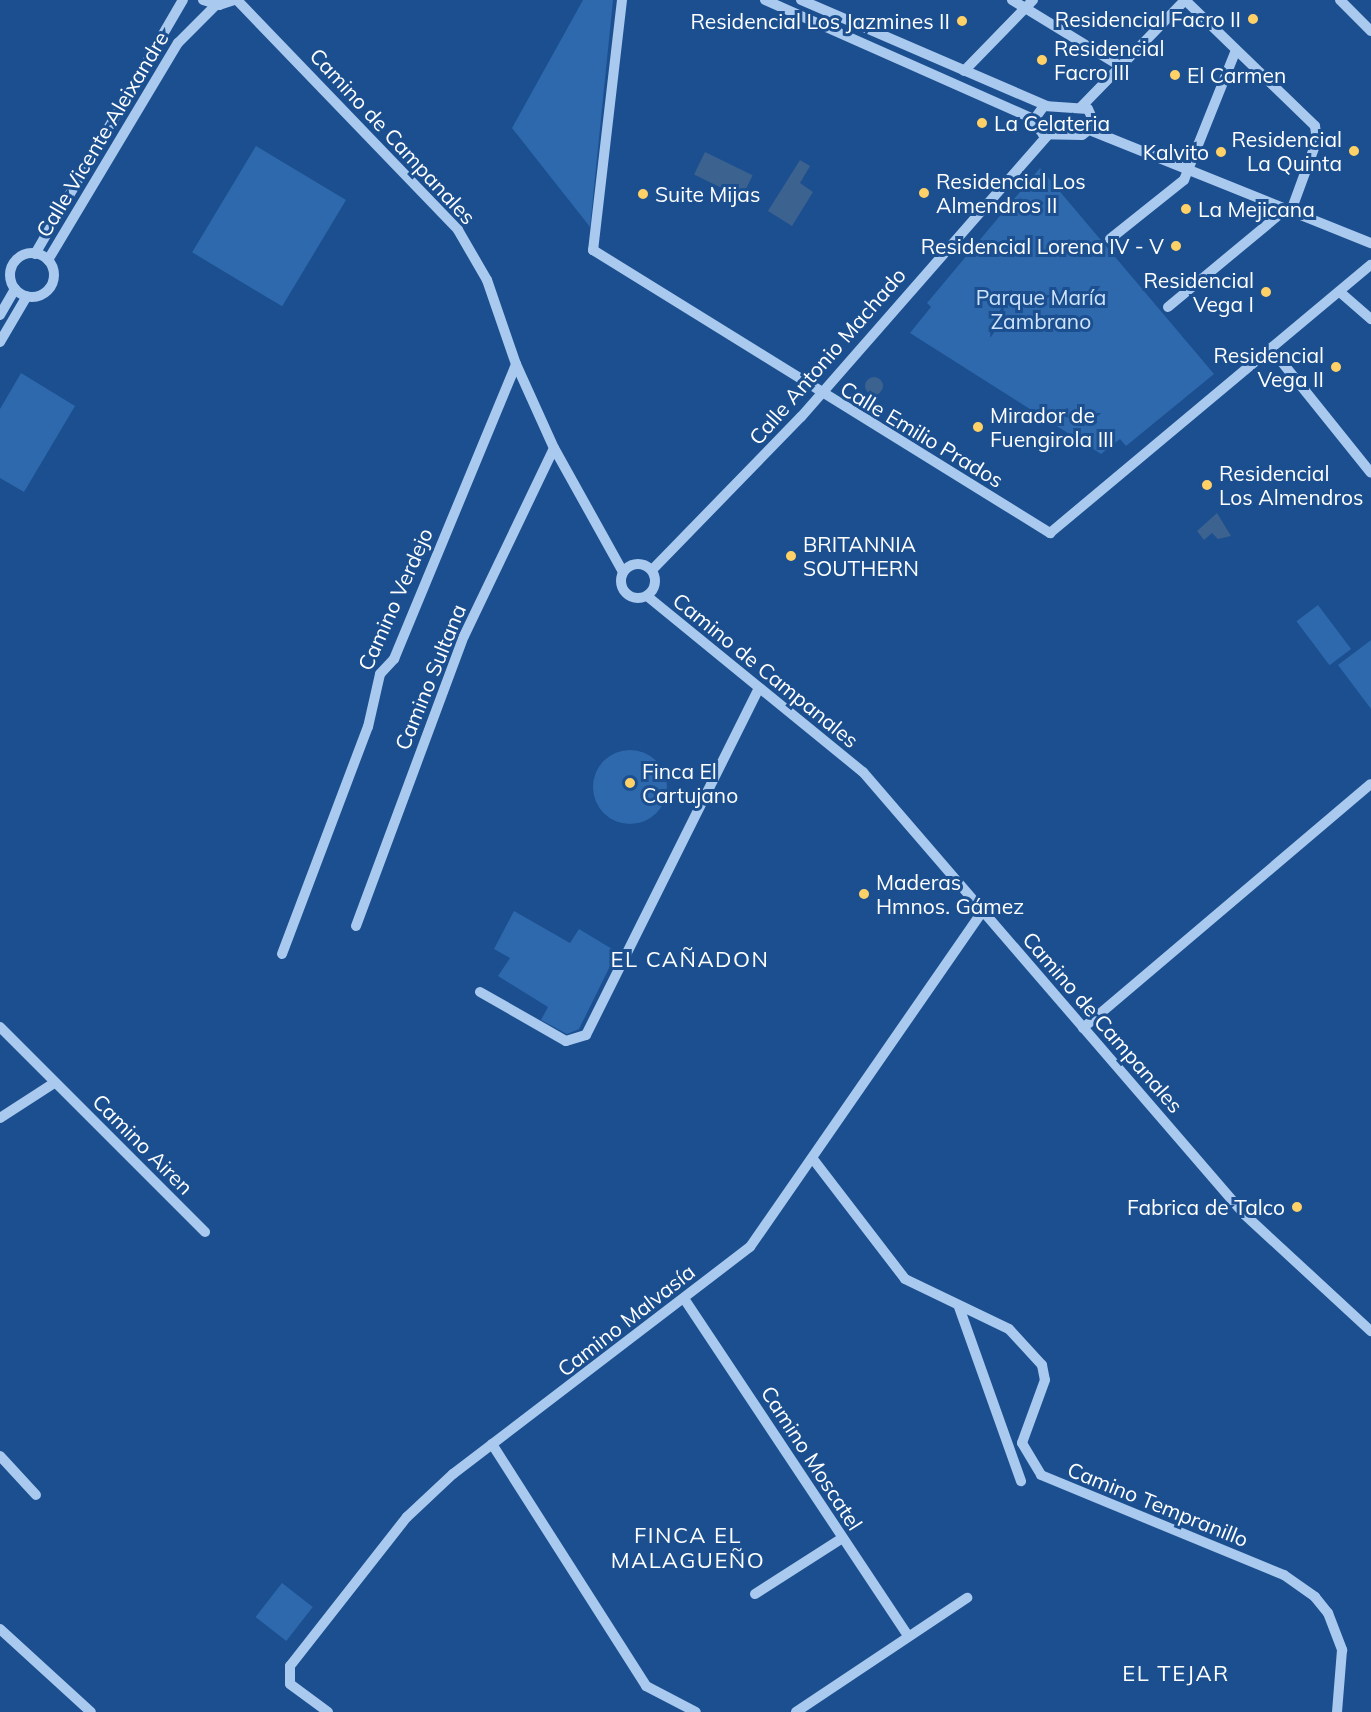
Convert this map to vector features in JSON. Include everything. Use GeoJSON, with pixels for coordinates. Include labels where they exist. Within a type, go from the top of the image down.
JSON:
{"type":"FeatureCollection","features":[{"type":"Feature","properties":{"kind":"street"},"geometry":{"type":"LineString","coordinates":[[35,254],[183,0]]}},
{"type":"Feature","properties":{"kind":"street"},"geometry":{"type":"LineString","coordinates":[[203,0],[216,5],[235,0]]}},
{"type":"Feature","properties":{"kind":"street","name":"Camino de Campanales"},"geometry":{"type":"LineString","coordinates":[[235,0],[458,230],[487,280],[516,364],[554,448],[623,572]]}},
{"type":"Feature","properties":{"kind":"street","name":"Calle Emilio Prados"},"geometry":{"type":"LineString","coordinates":[[622,0],[593,250],[820,395],[1050,533],[1273,351]]}},
{"type":"Feature","properties":{"kind":"street"},"geometry":{"type":"LineString","coordinates":[[765,0],[1033,119],[1039,132],[1049,134],[1092,131],[1190,168],[1371,243]]}},
{"type":"Feature","properties":{"kind":"street"},"geometry":{"type":"LineString","coordinates":[[801,0],[1047,106],[1081,107],[1094,116],[1092,131]]}},
{"type":"Feature","properties":{"kind":"street"},"geometry":{"type":"LineString","coordinates":[[1012,0],[1029,4],[1120,66]]}},
{"type":"Feature","properties":{"kind":"street"},"geometry":{"type":"LineString","coordinates":[[1081,107],[1185,0],[1318,132],[1289,210],[1168,307]]}},
{"type":"Feature","properties":{"kind":"street"},"geometry":{"type":"LineString","coordinates":[[1340,0],[1371,31]]}},
{"type":"Feature","properties":{"kind":"street"},"geometry":{"type":"LineString","coordinates":[[964,71],[1029,4]]}},
{"type":"Feature","properties":{"kind":"street","name":"Calle Vicente Aleixandre"},"geometry":{"type":"LineString","coordinates":[[48,260],[178,43],[216,5]]}},
{"type":"Feature","properties":{"kind":"street"},"geometry":{"type":"LineString","coordinates":[[1110,239],[1184,180],[1236,50]]}},
{"type":"Feature","properties":{"kind":"street"},"geometry":{"type":"LineString","coordinates":[[1033,119],[1047,106]]}},
{"type":"Feature","properties":{"kind":"street","name":"Calle Antonio Machado"},"geometry":{"type":"LineString","coordinates":[[652,570],[820,395],[1049,134]]}},
{"type":"Feature","properties":{"kind":"street","name":"Calle Vicente Aleixandre"},"geometry":{"type":"LineString","coordinates":[[15,289],[14,264],[35,254],[48,260],[54,275],[49,289],[27,296]]}},
{"type":"Feature","properties":{"kind":"street"},"geometry":{"type":"LineString","coordinates":[[1371,265],[1273,351],[1371,473]]}},
{"type":"Feature","properties":{"kind":"street"},"geometry":{"type":"LineString","coordinates":[[0,315],[15,289],[27,296],[0,342]]}},
{"type":"Feature","properties":{"kind":"street"},"geometry":{"type":"LineString","coordinates":[[1341,292],[1371,319]]}},
{"type":"Feature","properties":{"kind":"street","name":"Camino Verdejo"},"geometry":{"type":"LineString","coordinates":[[282,954],[368,727],[380,674],[394,659],[516,364]]}},
{"type":"Feature","properties":{"kind":"street","name":"Camino Sultana"},"geometry":{"type":"LineString","coordinates":[[356,926],[464,636],[554,448]]}},
{"type":"Feature","properties":{"kind":"street"},"geometry":{"type":"LineString","coordinates":[[635,564],[652,570],[656,581],[647,596],[626,594],[623,572],[635,564]]}},
{"type":"Feature","properties":{"kind":"street","name":"Camino de Campanales"},"geometry":{"type":"LineString","coordinates":[[647,596],[863,772],[1244,1214],[1371,1331]]}},
{"type":"Feature","properties":{"kind":"street"},"geometry":{"type":"LineString","coordinates":[[480,992],[566,1041],[586,1035],[759,688]]}},
{"type":"Feature","properties":{"kind":"street"},"geometry":{"type":"LineString","coordinates":[[1083,1028],[1371,784]]}},
{"type":"Feature","properties":{"kind":"street","name":"Camino Malvasía"},"geometry":{"type":"LineString","coordinates":[[328,1712],[290,1684],[290,1666],[407,1517],[492,1444],[685,1300],[750,1247],[982,912]]}},
{"type":"Feature","properties":{"kind":"street","name":"Camino Airen"},"geometry":{"type":"LineString","coordinates":[[0,1027],[205,1232]]}},
{"type":"Feature","properties":{"kind":"street"},"geometry":{"type":"LineString","coordinates":[[0,1118],[54,1083]]}},
{"type":"Feature","properties":{"kind":"street","name":"Camino Tempranillo"},"geometry":{"type":"LineString","coordinates":[[813,1159],[905,1280],[1009,1329],[1046,1371],[1022,1443],[1041,1474],[1284,1575],[1315,1597],[1328,1613],[1342,1650],[1337,1712]]}},
{"type":"Feature","properties":{"kind":"street","name":"Camino Moscatel"},"geometry":{"type":"LineString","coordinates":[[685,1300],[908,1636]]}},
{"type":"Feature","properties":{"kind":"street"},"geometry":{"type":"LineString","coordinates":[[959,1307],[1021,1481]]}},
{"type":"Feature","properties":{"kind":"street"},"geometry":{"type":"LineString","coordinates":[[492,1444],[646,1686],[696,1712]]}},
{"type":"Feature","properties":{"kind":"street"},"geometry":{"type":"LineString","coordinates":[[0,1456],[36,1495]]}},
{"type":"Feature","properties":{"kind":"street"},"geometry":{"type":"LineString","coordinates":[[755,1594],[842,1539]]}},
{"type":"Feature","properties":{"kind":"street"},"geometry":{"type":"LineString","coordinates":[[796,1712],[967,1598]]}},
{"type":"Feature","properties":{"kind":"street"},"geometry":{"type":"LineString","coordinates":[[0,1629],[91,1712]]}},
{"type":"Feature","properties":{"kind":"green space"},"geometry":{"type":"Polygon","coordinates":[[[583,0],[613,0],[590,227],[512,128],[583,0]]]}},
{"type":"Feature","properties":{"kind":"green space"},"geometry":{"type":"Polygon","coordinates":[[[256,146],[346,200],[282,306],[192,252],[256,146]]]}},
{"type":"Feature","properties":{"kind":"green space","name":"Parque María Zambrano"},"geometry":{"type":"Polygon","coordinates":[[[1040,168],[1214,374],[1126,446],[1120,439],[1101,454],[910,333],[931,307],[927,303],[1040,168]]]}},
{"type":"Feature","properties":{"kind":"green space"},"geometry":{"type":"Polygon","coordinates":[[[21,373],[75,406],[24,492],[0,478],[0,409],[21,373]]]}},
{"type":"Feature","properties":{"kind":"green space"},"geometry":{"type":"Polygon","coordinates":[[[1318,605],[1351,649],[1330,665],[1296,621],[1318,605]]]}},
{"type":"Feature","properties":{"kind":"green space"},"geometry":{"type":"Polygon","coordinates":[[[1371,640],[1371,709],[1338,665],[1371,640]]]}},
{"type":"Feature","properties":{"kind":"green space","name":"Finca El Cartujano"},"geometry":{"type":"Polygon","coordinates":[[[630,750],[644,753],[656,761],[664,773],[667,787],[664,801],[656,813],[644,821],[630,824],[616,821],[604,813],[596,801],[593,787],[596,773],[604,761],[616,753],[630,750]]]}},
{"type":"Feature","properties":{"kind":"green space"},"geometry":{"type":"Polygon","coordinates":[[[514,911],[570,943],[579,929],[617,952],[579,1029],[567,1034],[541,1020],[548,1007],[498,976],[510,958],[494,949],[514,911]]]}},
{"type":"Feature","properties":{"kind":"green space"},"geometry":{"type":"Polygon","coordinates":[[[282,1583],[313,1607],[286,1641],[256,1617],[282,1583]]]}},
{"type":"Feature","properties":{"kind":"shaded area"},"geometry":{"type":"Polygon","coordinates":[[[705,152],[753,175],[742,198],[694,174],[705,152]]]}},
{"type":"Feature","properties":{"kind":"shaded area"},"geometry":{"type":"Polygon","coordinates":[[[800,160],[810,166],[800,183],[813,192],[792,226],[768,211],[800,160]]]}},
{"type":"Feature","properties":{"kind":"shaded area"},"geometry":{"type":"Polygon","coordinates":[[[874,377],[880,380],[883,386],[880,392],[874,395],[868,392],[865,386],[868,380],[874,377]]]}},
{"type":"Feature","properties":{"kind":"shaded area"},"geometry":{"type":"Polygon","coordinates":[[[1217,513],[1231,536],[1218,539],[1212,533],[1204,540],[1197,531],[1217,513]]]}},
{"type":"Feature","properties":{"kind":"place","name":"Residencial Facro II"},"geometry":{"type":"Point","coordinates":[1253,19]}},
{"type":"Feature","properties":{"kind":"place","name":"Residencial Los Jazmines II"},"geometry":{"type":"Point","coordinates":[962,21]}},
{"type":"Feature","properties":{"kind":"place","name":"Residencial Facro III"},"geometry":{"type":"Point","coordinates":[1042,60]}},
{"type":"Feature","properties":{"kind":"place","name":"El Carmen"},"geometry":{"type":"Point","coordinates":[1175,75]}},
{"type":"Feature","properties":{"kind":"place","name":"La Celateria"},"geometry":{"type":"Point","coordinates":[982,123]}},
{"type":"Feature","properties":{"kind":"place","name":"Residencial La Quinta"},"geometry":{"type":"Point","coordinates":[1354,151]}},
{"type":"Feature","properties":{"kind":"place","name":"Kalvito"},"geometry":{"type":"Point","coordinates":[1221,152]}},
{"type":"Feature","properties":{"kind":"place","name":"Residencial Los Almendros II"},"geometry":{"type":"Point","coordinates":[924,193]}},
{"type":"Feature","properties":{"kind":"place","name":"Suite Mijas"},"geometry":{"type":"Point","coordinates":[643,194]}},
{"type":"Feature","properties":{"kind":"place","name":"La Mejicana"},"geometry":{"type":"Point","coordinates":[1186,209]}},
{"type":"Feature","properties":{"kind":"place","name":"Residencial Lorena IV - V"},"geometry":{"type":"Point","coordinates":[1176,246]}},
{"type":"Feature","properties":{"kind":"place","name":"Residencial Vega I"},"geometry":{"type":"Point","coordinates":[1266,292]}},
{"type":"Feature","properties":{"kind":"place","name":"Residencial Vega II"},"geometry":{"type":"Point","coordinates":[1336,367]}},
{"type":"Feature","properties":{"kind":"place","name":"Mirador de Fuengirola III"},"geometry":{"type":"Point","coordinates":[978,427]}},
{"type":"Feature","properties":{"kind":"place","name":"Residencial Los Almendros"},"geometry":{"type":"Point","coordinates":[1207,485]}},
{"type":"Feature","properties":{"kind":"place","name":"BRITANNIA SOUTHERN"},"geometry":{"type":"Point","coordinates":[791,556]}},
{"type":"Feature","properties":{"kind":"place","name":"Finca El Cartujano"},"geometry":{"type":"Point","coordinates":[630,783]}},
{"type":"Feature","properties":{"kind":"place","name":"Maderas Hmnos. Gámez"},"geometry":{"type":"Point","coordinates":[864,894]}},
{"type":"Feature","properties":{"kind":"place","name":"Fabrica de Talco"},"geometry":{"type":"Point","coordinates":[1297,1207]}},
{"type":"Feature","properties":{"kind":"district","name":"EL CAÑADON"},"geometry":{"type":"Point","coordinates":[690,960]}},
{"type":"Feature","properties":{"kind":"district","name":"FINCA EL MALAGUEÑO"},"geometry":{"type":"Point","coordinates":[688,1548]}},
{"type":"Feature","properties":{"kind":"district","name":"EL TEJAR"},"geometry":{"type":"Point","coordinates":[1176,1674]}}]}
